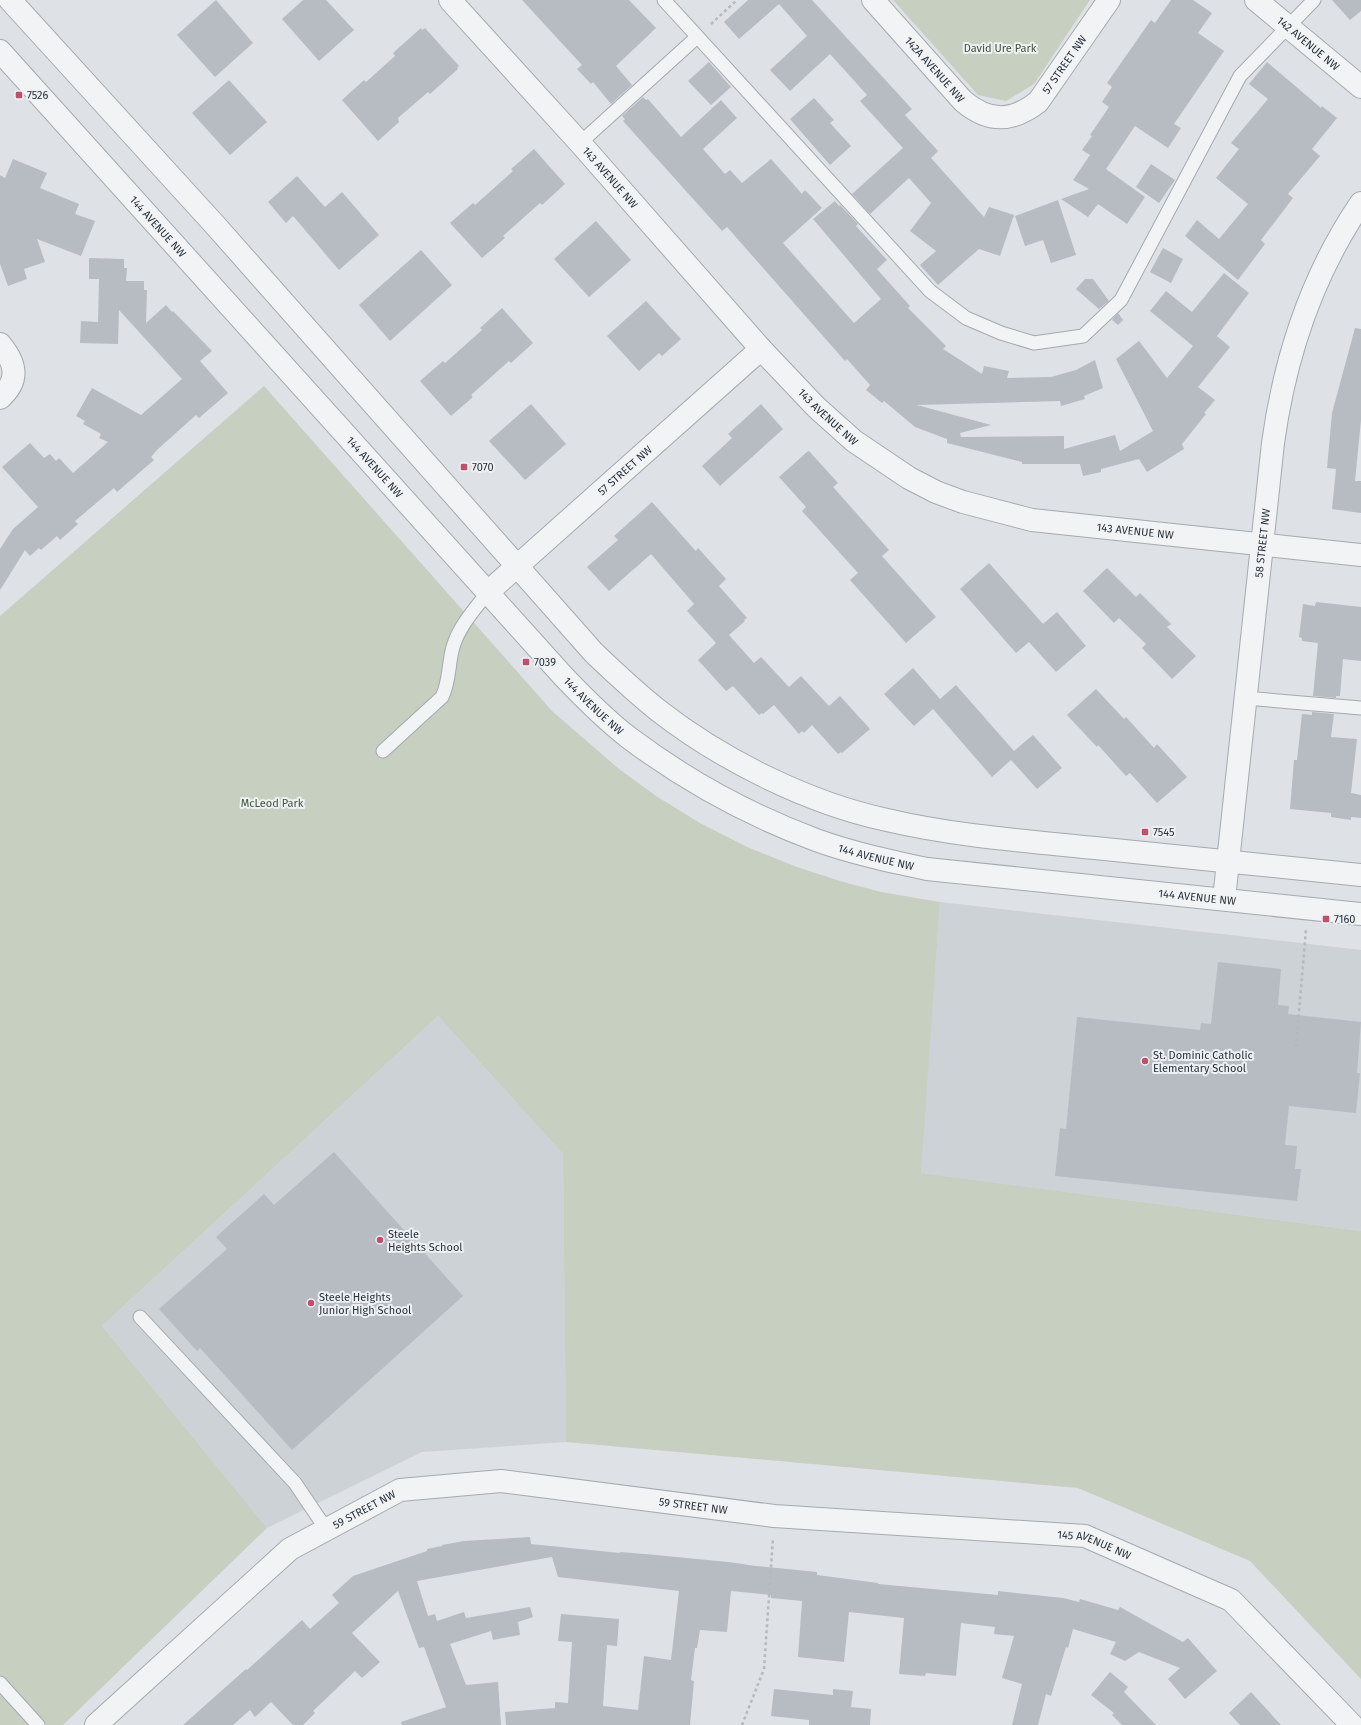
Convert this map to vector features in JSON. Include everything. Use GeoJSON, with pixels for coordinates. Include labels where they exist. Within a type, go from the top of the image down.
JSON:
{"type":"FeatureCollection","features":[{"type":"Feature","properties":{"kind":"street"},"geometry":{"type":"LineString","coordinates":[[10,0],[220,230],[594,653],[640,696],[724,755],[788,787],[836,805],[886,820],[914,826],[994,837],[1361,875]]}},
{"type":"Feature","properties":{"kind":"street","name":"143 AVENUE NW"},"geometry":{"type":"LineString","coordinates":[[450,0],[762,349],[816,407],[854,441],[909,478],[936,492],[963,502],[1032,520],[1361,555]]}},
{"type":"Feature","properties":{"kind":"street","name":"142A AVENUE NW"},"geometry":{"type":"LineString","coordinates":[[873,0],[971,107],[990,116],[1010,116]]}},
{"type":"Feature","properties":{"kind":"street","name":"57 STREET NW"},"geometry":{"type":"LineString","coordinates":[[1010,116],[1028,110],[1038,102],[1109,0]]}},
{"type":"Feature","properties":{"kind":"street","name":"142 AVENUE NW"},"geometry":{"type":"LineString","coordinates":[[1256,0],[1361,87]]}},
{"type":"Feature","properties":{"kind":"street","name":"144 AVENUE NW"},"geometry":{"type":"LineString","coordinates":[[0,50],[564,677],[593,707],[628,736],[680,773],[741,808],[809,837],[850,851],[927,869],[1361,914]]}},
{"type":"Feature","properties":{"kind":"street","name":"58 STREET NW"},"geometry":{"type":"LineString","coordinates":[[1224,899],[1277,413],[1288,363],[1301,321],[1318,278],[1328,257],[1361,203]]}},
{"type":"Feature","properties":{"kind":"street"},"geometry":{"type":"LineString","coordinates":[[0,344],[7,352],[13,364],[14,376],[10,387],[0,398]]}},
{"type":"Feature","properties":{"kind":"street","name":"57 STREET NW"},"geometry":{"type":"LineString","coordinates":[[488,592],[762,349]]}},
{"type":"Feature","properties":{"kind":"street","name":"59 STREET NW"},"geometry":{"type":"LineString","coordinates":[[96,1725],[290,1549],[400,1490],[501,1481],[774,1516]]}},
{"type":"Feature","properties":{"kind":"street","name":"145 AVENUE NW"},"geometry":{"type":"LineString","coordinates":[[774,1516],[1085,1536],[1231,1600],[1352,1725]]}},
{"type":"Feature","properties":{"kind":"lane"},"geometry":{"type":"LineString","coordinates":[[664,0],[930,291],[966,318],[1002,333],[1034,342],[1083,336],[1121,300],[1232,88],[1240,76],[1314,0]]}},
{"type":"Feature","properties":{"kind":"lane"},"geometry":{"type":"LineString","coordinates":[[580,144],[697,37]]}},
{"type":"Feature","properties":{"kind":"lane"},"geometry":{"type":"LineString","coordinates":[[383,751],[442,697],[446,689],[453,646],[458,633],[488,592]]}},
{"type":"Feature","properties":{"kind":"lane"},"geometry":{"type":"LineString","coordinates":[[1245,698],[1361,708]]}},
{"type":"Feature","properties":{"kind":"lane"},"geometry":{"type":"LineString","coordinates":[[140,1317],[294,1483],[326,1529]]}},
{"type":"Feature","properties":{"kind":"lane"},"geometry":{"type":"LineString","coordinates":[[0,1683],[38,1725]]}},
{"type":"Feature","properties":{"kind":"path"},"geometry":{"type":"LineString","coordinates":[[697,37],[737,0]]}},
{"type":"Feature","properties":{"kind":"path"},"geometry":{"type":"LineString","coordinates":[[1296,1047],[1308,908]]}},
{"type":"Feature","properties":{"kind":"path"},"geometry":{"type":"LineString","coordinates":[[742,1725],[764,1669],[774,1516]]}},
{"type":"Feature","properties":{"kind":"shaded area","name":"St. Dominic Catholic Elementary School"},"geometry":{"type":"Polygon","coordinates":[[[940,902],[1361,950],[1361,1231],[920,1173],[940,902]]]}},
{"type":"Feature","properties":{"kind":"shaded area","name":"Steele Heights School"},"geometry":{"type":"Polygon","coordinates":[[[438,1016],[563,1154],[566,1442],[422,1452],[267,1528],[102,1326],[438,1016]]]}},
{"type":"Feature","properties":{"kind":"green space","name":"David Ure Park"},"geometry":{"type":"Polygon","coordinates":[[[893,0],[1090,0],[1034,84],[1006,101],[978,95],[893,0]]]}},
{"type":"Feature","properties":{"kind":"green space","name":"McLeod Park"},"geometry":{"type":"Polygon","coordinates":[[[264,386],[552,711],[619,769],[656,796],[700,823],[747,847],[797,867],[840,881],[881,892],[940,902],[921,1173],[1361,1231],[1361,1679],[1250,1561],[1078,1488],[566,1442],[563,1154],[438,1016],[102,1326],[267,1528],[63,1725],[0,1725],[0,616],[264,386]]]}},
{"type":"Feature","properties":{"kind":"building"},"geometry":{"type":"Polygon","coordinates":[[[216,0],[253,43],[215,77],[177,35],[216,0]]]}},
{"type":"Feature","properties":{"kind":"building"},"geometry":{"type":"Polygon","coordinates":[[[303,0],[326,0],[354,30],[319,61],[282,19],[303,0]]]}},
{"type":"Feature","properties":{"kind":"building"},"geometry":{"type":"Polygon","coordinates":[[[522,0],[629,0],[656,28],[616,66],[632,85],[611,104],[593,82],[591,84],[577,69],[582,65],[522,0]]]}},
{"type":"Feature","properties":{"kind":"building"},"geometry":{"type":"Polygon","coordinates":[[[748,0],[812,0],[912,109],[905,115],[938,151],[931,158],[984,217],[989,207],[1014,215],[1000,256],[979,249],[938,285],[920,265],[936,251],[910,231],[931,203],[909,178],[870,214],[852,194],[903,148],[860,101],[867,95],[830,54],[790,91],[770,70],[807,36],[779,4],[739,39],[724,22],[748,0]]]}},
{"type":"Feature","properties":{"kind":"building"},"geometry":{"type":"Polygon","coordinates":[[[1171,0],[1193,0],[1212,13],[1198,33],[1224,51],[1174,124],[1181,128],[1168,148],[1135,126],[1106,169],[1145,197],[1127,224],[1098,204],[1088,217],[1061,199],[1089,189],[1073,180],[1090,155],[1082,150],[1092,136],[1090,135],[1109,107],[1102,102],[1112,87],[1107,83],[1151,20],[1155,23],[1171,0]]]}},
{"type":"Feature","properties":{"kind":"building"},"geometry":{"type":"Polygon","coordinates":[[[1332,0],[1361,0],[1361,11],[1350,20],[1332,0]]]}},
{"type":"Feature","properties":{"kind":"building"},"geometry":{"type":"Polygon","coordinates":[[[421,28],[422,30],[425,28],[459,66],[457,68],[458,69],[430,94],[428,92],[398,118],[399,122],[378,141],[342,100],[364,80],[366,82],[395,56],[393,53],[421,28]]]}},
{"type":"Feature","properties":{"kind":"building"},"geometry":{"type":"Polygon","coordinates":[[[709,62],[731,87],[711,105],[688,81],[709,62]]]}},
{"type":"Feature","properties":{"kind":"building"},"geometry":{"type":"Polygon","coordinates":[[[1267,62],[1321,108],[1322,106],[1337,118],[1312,149],[1320,156],[1288,194],[1293,198],[1261,240],[1265,244],[1238,280],[1185,236],[1197,220],[1219,239],[1248,204],[1216,178],[1239,149],[1231,143],[1268,99],[1249,84],[1267,62]]]}},
{"type":"Feature","properties":{"kind":"building"},"geometry":{"type":"Polygon","coordinates":[[[229,80],[267,122],[230,155],[192,113],[229,80]]]}},
{"type":"Feature","properties":{"kind":"building"},"geometry":{"type":"Polygon","coordinates":[[[643,97],[646,100],[648,99],[681,137],[721,100],[737,118],[703,149],[725,174],[730,170],[742,183],[771,159],[802,194],[805,190],[822,208],[783,243],[854,323],[881,299],[813,219],[835,201],[858,224],[856,226],[887,260],[877,269],[910,306],[908,308],[946,346],[943,349],[982,374],[984,366],[1009,371],[1007,378],[1051,377],[1076,370],[1095,360],[1103,388],[1084,396],[1085,399],[1061,406],[1060,401],[917,405],[991,425],[960,433],[961,437],[1064,436],[1064,449],[1115,435],[1120,451],[1153,431],[1116,359],[1139,341],[1167,378],[1193,346],[1150,311],[1166,291],[1192,312],[1224,273],[1249,293],[1217,336],[1230,347],[1198,387],[1215,400],[1204,413],[1206,414],[1182,444],[1184,449],[1147,472],[1139,459],[1101,469],[1101,472],[1083,476],[1080,464],[1022,464],[1022,462],[947,443],[947,439],[915,427],[884,401],[882,403],[866,390],[870,385],[847,359],[845,361],[727,227],[722,231],[623,121],[625,119],[622,116],[643,97]]]}},
{"type":"Feature","properties":{"kind":"building"},"geometry":{"type":"Polygon","coordinates":[[[814,98],[834,120],[830,123],[851,146],[830,165],[790,119],[814,98]]]}},
{"type":"Feature","properties":{"kind":"building"},"geometry":{"type":"Polygon","coordinates":[[[534,149],[565,184],[542,205],[540,203],[503,236],[505,238],[482,258],[450,223],[473,203],[475,205],[513,171],[511,169],[534,149]]]}},
{"type":"Feature","properties":{"kind":"building"},"geometry":{"type":"Polygon","coordinates":[[[13,159],[47,173],[40,188],[79,204],[75,214],[95,221],[81,256],[37,239],[45,262],[24,269],[27,279],[8,286],[0,264],[0,175],[5,178],[13,159]]]}},
{"type":"Feature","properties":{"kind":"building"},"geometry":{"type":"Polygon","coordinates":[[[1151,164],[1175,180],[1159,203],[1136,187],[1151,164]]]}},
{"type":"Feature","properties":{"kind":"building"},"geometry":{"type":"Polygon","coordinates":[[[297,176],[325,207],[342,192],[379,235],[339,270],[293,216],[286,223],[268,202],[297,176]]]}},
{"type":"Feature","properties":{"kind":"building"},"geometry":{"type":"Polygon","coordinates":[[[1058,200],[1076,255],[1051,263],[1043,240],[1025,246],[1015,216],[1058,200]]]}},
{"type":"Feature","properties":{"kind":"building"},"geometry":{"type":"Polygon","coordinates":[[[596,221],[631,260],[589,297],[554,259],[596,221]]]}},
{"type":"Feature","properties":{"kind":"building"},"geometry":{"type":"Polygon","coordinates":[[[1163,248],[1183,259],[1171,283],[1150,272],[1163,248]]]}},
{"type":"Feature","properties":{"kind":"building"},"geometry":{"type":"Polygon","coordinates":[[[421,250],[452,285],[390,341],[359,305],[421,250]]]}},
{"type":"Feature","properties":{"kind":"building"},"geometry":{"type":"Polygon","coordinates":[[[89,258],[124,259],[124,268],[127,268],[126,281],[144,281],[144,290],[147,290],[146,323],[166,305],[212,351],[200,361],[228,393],[199,418],[196,415],[158,449],[151,457],[154,460],[117,492],[114,488],[75,521],[78,524],[60,540],[57,536],[41,550],[39,548],[30,556],[25,550],[0,590],[0,549],[13,529],[38,507],[2,467],[30,443],[44,458],[50,454],[56,461],[59,458],[73,473],[108,442],[99,438],[101,434],[83,424],[85,421],[76,416],[92,388],[141,415],[182,379],[119,310],[118,344],[80,343],[81,321],[98,322],[99,279],[89,279],[89,258]]]}},
{"type":"Feature","properties":{"kind":"building"},"geometry":{"type":"Polygon","coordinates":[[[1085,279],[1093,279],[1109,301],[1099,309],[1076,289],[1085,279]]]}},
{"type":"Feature","properties":{"kind":"building"},"geometry":{"type":"Polygon","coordinates":[[[646,301],[681,339],[662,356],[659,353],[639,371],[607,336],[646,301]]]}},
{"type":"Feature","properties":{"kind":"building"},"geometry":{"type":"Polygon","coordinates":[[[502,308],[533,343],[511,363],[509,361],[471,395],[473,397],[451,416],[420,381],[443,361],[445,363],[482,330],[480,328],[502,308]]]}},
{"type":"Feature","properties":{"kind":"building"},"geometry":{"type":"Polygon","coordinates":[[[1118,313],[1123,320],[1118,325],[1112,320],[1118,313]]]}},
{"type":"Feature","properties":{"kind":"building"},"geometry":{"type":"Polygon","coordinates":[[[1355,328],[1361,329],[1361,420],[1355,481],[1361,481],[1361,513],[1332,509],[1336,469],[1327,468],[1332,413],[1355,328]]]}},
{"type":"Feature","properties":{"kind":"building"},"geometry":{"type":"Polygon","coordinates":[[[531,404],[566,444],[525,480],[489,441],[531,404]]]}},
{"type":"Feature","properties":{"kind":"building"},"geometry":{"type":"Polygon","coordinates":[[[761,404],[783,429],[720,486],[702,466],[732,438],[728,434],[761,404]]]}},
{"type":"Feature","properties":{"kind":"building"},"geometry":{"type":"Polygon","coordinates":[[[809,451],[838,483],[833,487],[889,550],[882,556],[936,617],[906,643],[850,580],[858,573],[802,511],[806,507],[779,477],[809,451]]]}},
{"type":"Feature","properties":{"kind":"building"},"geometry":{"type":"Polygon","coordinates":[[[652,502],[694,549],[696,551],[698,548],[726,579],[719,586],[747,618],[729,635],[754,663],[761,657],[789,687],[801,676],[829,706],[840,696],[870,729],[842,753],[841,752],[838,754],[812,725],[804,733],[802,731],[799,734],[774,705],[763,714],[762,713],[759,715],[733,686],[726,691],[698,660],[716,643],[687,611],[694,604],[651,554],[609,591],[587,567],[618,540],[614,536],[652,502]]]}},
{"type":"Feature","properties":{"kind":"building"},"geometry":{"type":"Polygon","coordinates":[[[989,563],[1043,624],[1057,612],[1086,646],[1056,672],[1029,642],[1016,653],[960,589],[989,563]]]}},
{"type":"Feature","properties":{"kind":"building"},"geometry":{"type":"Polygon","coordinates":[[[1107,568],[1136,597],[1140,593],[1171,624],[1167,627],[1196,656],[1172,679],[1142,648],[1146,644],[1119,618],[1114,623],[1083,591],[1107,568]]]}},
{"type":"Feature","properties":{"kind":"building"},"geometry":{"type":"Polygon","coordinates":[[[1316,602],[1361,607],[1361,661],[1343,659],[1340,696],[1336,696],[1336,698],[1313,696],[1318,643],[1302,641],[1302,638],[1299,637],[1303,604],[1315,606],[1316,602]]]}},
{"type":"Feature","properties":{"kind":"building"},"geometry":{"type":"Polygon","coordinates":[[[913,668],[940,699],[956,685],[1014,751],[1033,735],[1062,768],[1037,789],[1011,760],[992,777],[933,709],[914,726],[884,694],[913,668]]]}},
{"type":"Feature","properties":{"kind":"building"},"geometry":{"type":"Polygon","coordinates":[[[1096,689],[1124,719],[1126,717],[1154,748],[1157,744],[1187,777],[1157,803],[1130,773],[1126,776],[1098,745],[1097,747],[1067,715],[1096,689]]]}},
{"type":"Feature","properties":{"kind":"building"},"geometry":{"type":"Polygon","coordinates":[[[1312,712],[1334,714],[1331,737],[1357,739],[1351,793],[1361,795],[1361,818],[1351,817],[1351,820],[1331,817],[1331,813],[1290,809],[1294,760],[1297,760],[1302,714],[1312,715],[1312,712]]]}},
{"type":"Feature","properties":{"kind":"building"},"geometry":{"type":"Polygon","coordinates":[[[1218,962],[1281,969],[1278,1005],[1289,1006],[1288,1014],[1361,1022],[1357,1073],[1360,1073],[1356,1113],[1289,1106],[1285,1145],[1297,1146],[1295,1169],[1301,1169],[1297,1201],[1055,1176],[1060,1128],[1066,1129],[1077,1017],[1200,1030],[1201,1023],[1211,1024],[1218,962]]]}},
{"type":"Feature","properties":{"kind":"building","name":"Steele Heights Junior High School"},"geometry":{"type":"Polygon","coordinates":[[[334,1152],[463,1296],[292,1450],[200,1348],[197,1351],[159,1309],[227,1249],[216,1237],[264,1194],[274,1205],[334,1152]]]}},
{"type":"Feature","properties":{"kind":"building"},"geometry":{"type":"Polygon","coordinates":[[[530,1537],[531,1544],[728,1562],[817,1572],[817,1575],[878,1584],[998,1595],[998,1591],[1063,1598],[1079,1602],[1080,1599],[1118,1610],[1120,1607],[1183,1642],[1188,1638],[1217,1671],[1185,1699],[1168,1679],[1180,1668],[1139,1652],[1125,1661],[1110,1654],[1116,1642],[1073,1629],[1051,1696],[1046,1694],[1038,1725],[1012,1725],[1022,1684],[1002,1678],[1014,1636],[994,1634],[995,1627],[961,1623],[956,1676],[926,1673],[925,1676],[899,1674],[904,1618],[849,1612],[844,1662],[798,1657],[802,1601],[771,1598],[771,1595],[731,1591],[727,1632],[700,1630],[697,1648],[695,1648],[691,1680],[694,1681],[690,1725],[506,1725],[505,1712],[555,1708],[555,1702],[568,1703],[572,1642],[558,1641],[561,1614],[619,1619],[617,1646],[607,1645],[603,1706],[638,1710],[644,1656],[671,1660],[679,1591],[558,1577],[552,1557],[417,1581],[428,1616],[435,1614],[437,1621],[464,1612],[466,1618],[530,1607],[533,1617],[518,1622],[520,1635],[493,1640],[491,1631],[450,1644],[466,1685],[498,1682],[501,1725],[402,1725],[401,1722],[446,1707],[424,1647],[419,1648],[398,1591],[352,1633],[380,1662],[362,1678],[355,1671],[313,1711],[315,1713],[303,1725],[293,1725],[271,1702],[255,1717],[250,1710],[233,1725],[183,1725],[302,1620],[310,1629],[339,1603],[332,1595],[353,1576],[442,1545],[464,1541],[530,1537]]]}},
{"type":"Feature","properties":{"kind":"building"},"geometry":{"type":"Polygon","coordinates":[[[1110,1672],[1128,1687],[1124,1692],[1156,1725],[1122,1725],[1112,1715],[1114,1713],[1091,1695],[1110,1672]]]}},
{"type":"Feature","properties":{"kind":"building"},"geometry":{"type":"Polygon","coordinates":[[[774,1689],[833,1695],[833,1689],[853,1691],[851,1707],[871,1709],[870,1725],[809,1725],[809,1720],[771,1716],[774,1689]]]}},
{"type":"Feature","properties":{"kind":"building"},"geometry":{"type":"Polygon","coordinates":[[[1251,1692],[1281,1725],[1240,1725],[1229,1713],[1251,1692]]]}},
{"type":"Feature","properties":{"kind":"place","name":"7526"},"geometry":{"type":"Point","coordinates":[19,95]}},
{"type":"Feature","properties":{"kind":"place","name":"7070"},"geometry":{"type":"Point","coordinates":[464,467]}},
{"type":"Feature","properties":{"kind":"place","name":"7039"},"geometry":{"type":"Point","coordinates":[526,662]}},
{"type":"Feature","properties":{"kind":"place","name":"7545"},"geometry":{"type":"Point","coordinates":[1145,832]}},
{"type":"Feature","properties":{"kind":"place","name":"7160"},"geometry":{"type":"Point","coordinates":[1326,919]}},
{"type":"Feature","properties":{"kind":"place","name":"St. Dominic Catholic Elementary School"},"geometry":{"type":"Point","coordinates":[1145,1061]}},
{"type":"Feature","properties":{"kind":"place","name":"Steele Heights School"},"geometry":{"type":"Point","coordinates":[380,1240]}},
{"type":"Feature","properties":{"kind":"place","name":"Steele Heights Junior High School"},"geometry":{"type":"Point","coordinates":[311,1303]}}]}
